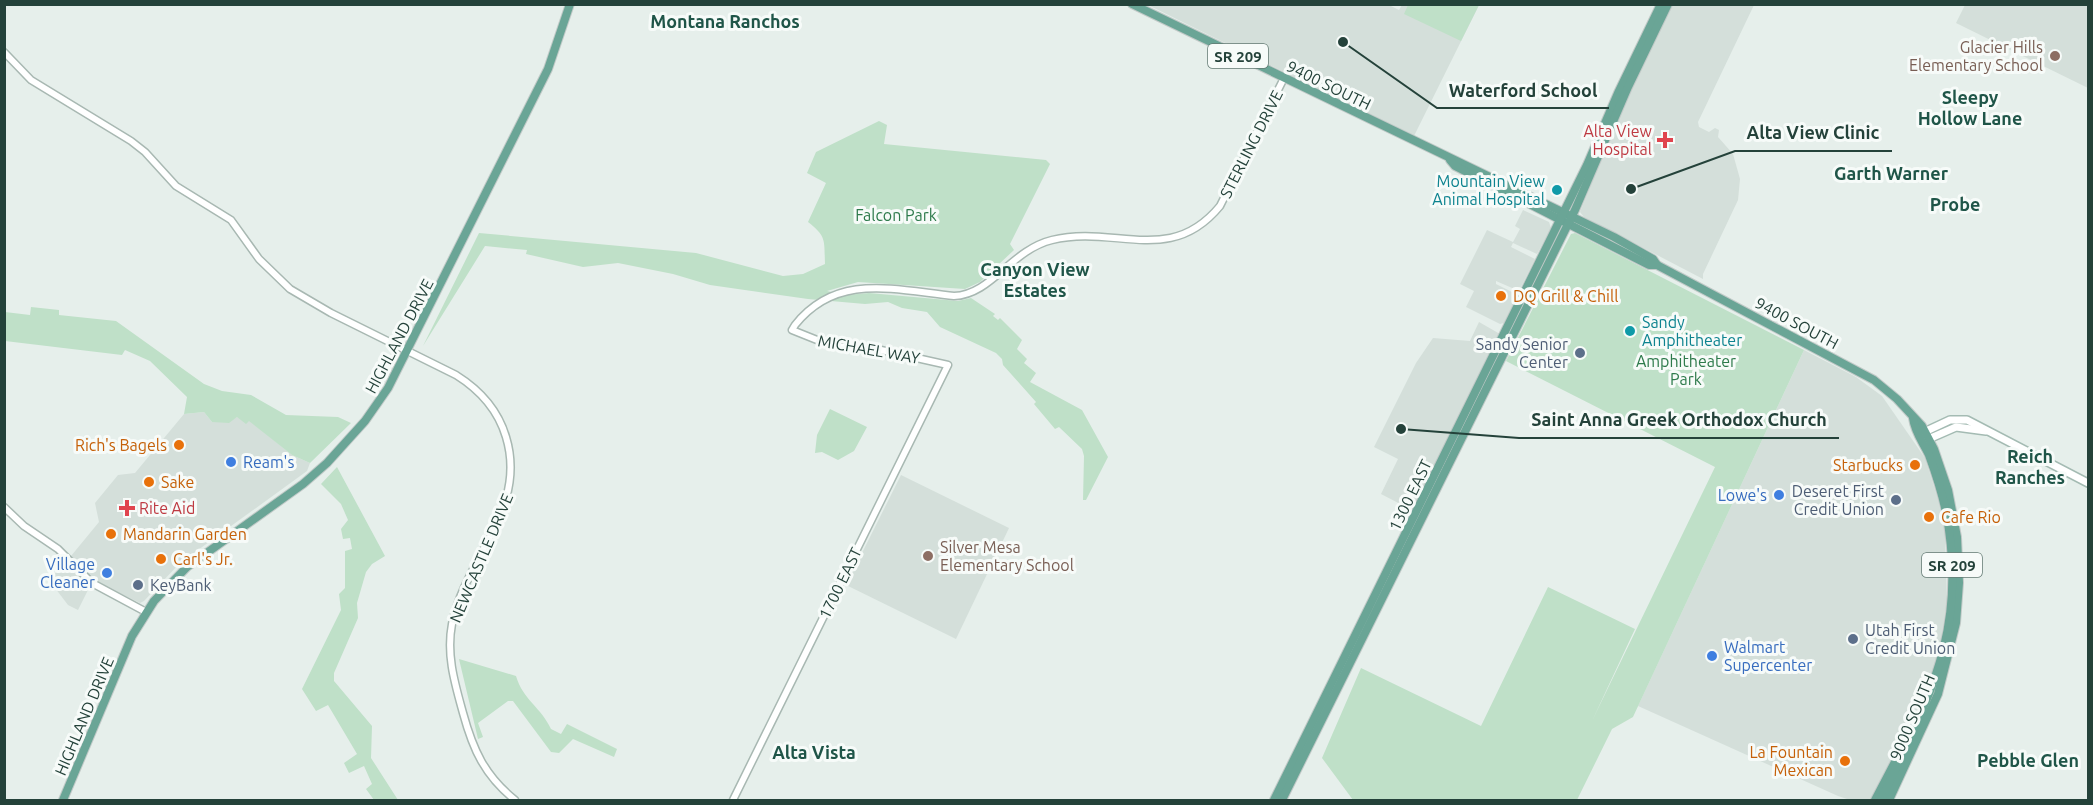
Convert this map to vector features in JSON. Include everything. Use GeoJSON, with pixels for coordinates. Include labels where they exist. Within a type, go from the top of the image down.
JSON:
{"type":"FeatureCollection","features":[{"type":"Feature","properties":{"kind":"main road","name":"HIGHLAND DRIVE"},"geometry":{"type":"LineString","coordinates":[[63,801],[130,640],[146,612],[164,589],[187,567],[303,484],[327,463],[377,405],[408,351],[548,69],[570,4]]}},
{"type":"Feature","properties":{"kind":"main road","name":"9400 SOUTH"},"geometry":{"type":"LineString","coordinates":[[1132,4],[1450,160],[1458,161],[1568,214],[1653,259],[1658,265],[1862,373],[1897,399],[1913,418],[1924,437]]}},
{"type":"Feature","properties":{"kind":"main road","name":"1300 EAST"},"geometry":{"type":"LineString","coordinates":[[1568,214],[1660,4]]}},
{"type":"Feature","properties":{"kind":"main road","name":"1300 EAST"},"geometry":{"type":"LineString","coordinates":[[1274,801],[1568,214],[1668,4]]}},
{"type":"Feature","properties":{"kind":"main road","name":"9400 SOUTH"},"geometry":{"type":"LineString","coordinates":[[1450,160],[1455,166],[1649,265],[1658,265]]}},
{"type":"Feature","properties":{"kind":"main road","name":"1300 EAST"},"geometry":{"type":"LineString","coordinates":[[1282,801],[1564,222]]}},
{"type":"Feature","properties":{"kind":"main road"},"geometry":{"type":"LineString","coordinates":[[1924,437],[1956,427],[1986,431],[2088,483]]}},
{"type":"Feature","properties":{"kind":"main road","name":"9000 SOUTH"},"geometry":{"type":"LineString","coordinates":[[1885,801],[1938,672],[1945,646],[1952,596],[1951,552],[1946,513],[1924,437]]}},
{"type":"Feature","properties":{"kind":"main road","name":"9000 SOUTH"},"geometry":{"type":"LineString","coordinates":[[1885,801],[1931,714],[1945,676],[1959,599],[1958,550],[1954,518],[1944,477],[1924,437]]}},
{"type":"Feature","properties":{"kind":"main road"},"geometry":{"type":"LineString","coordinates":[[1875,801],[1892,766],[1908,744]]}},
{"type":"Feature","properties":{"kind":"street","name":"NEWCASTLE DRIVE"},"geometry":{"type":"LineString","coordinates":[[4,52],[31,80],[131,141],[146,152],[176,186],[231,220],[259,259],[290,289],[331,313],[456,375],[483,396],[502,426],[510,452],[511,481],[506,502],[458,605],[449,644],[452,669],[471,743],[488,775],[515,801]]}},
{"type":"Feature","properties":{"kind":"street","name":"STERLING DRIVE"},"geometry":{"type":"LineString","coordinates":[[792,330],[815,304],[844,290],[862,288],[965,295],[980,289],[1026,250],[1051,240],[1082,236],[1159,241],[1192,230],[1214,213],[1225,198],[1284,78]]}},
{"type":"Feature","properties":{"kind":"street","name":"MICHAEL WAY"},"geometry":{"type":"LineString","coordinates":[[792,330],[832,346],[872,348],[948,365]]}},
{"type":"Feature","properties":{"kind":"street","name":"1700 EAST"},"geometry":{"type":"LineString","coordinates":[[733,801],[948,365]]}},
{"type":"Feature","properties":{"kind":"street"},"geometry":{"type":"LineString","coordinates":[[4,507],[24,526],[58,549],[92,583],[146,612]]}},
{"type":"Feature","properties":{"kind":"shaded area"},"geometry":{"type":"Polygon","coordinates":[[[1387,4],[1399,10],[1402,5],[1479,5],[1414,136],[1148,5],[1387,4]]]}},
{"type":"Feature","properties":{"kind":"shaded area","name":"Alta View Hospital"},"geometry":{"type":"Polygon","coordinates":[[[1671,5],[1754,5],[1698,122],[1699,127],[1709,132],[1715,128],[1719,130],[1718,137],[1733,154],[1740,179],[1738,200],[1703,274],[1703,279],[1584,217],[1580,212],[1624,103],[1671,5]]]}},
{"type":"Feature","properties":{"kind":"shaded area","name":"Glacier Hills Elementary School"},"geometry":{"type":"Polygon","coordinates":[[[1965,5],[2088,5],[2088,88],[1956,23],[1965,5]]]}},
{"type":"Feature","properties":{"kind":"shaded area"},"geometry":{"type":"Polygon","coordinates":[[[1523,210],[1549,222],[1551,228],[1537,254],[1513,243],[1511,247],[1535,259],[1519,291],[1496,281],[1496,284],[1518,295],[1504,323],[1500,324],[1466,307],[1474,291],[1460,284],[1487,230],[1513,242],[1520,229],[1515,226],[1523,210]]]}},
{"type":"Feature","properties":{"kind":"shaded area"},"geometry":{"type":"Polygon","coordinates":[[[1479,322],[1500,334],[1415,506],[1408,508],[1381,494],[1398,459],[1374,447],[1416,363],[1433,338],[1470,341],[1479,322]]]}},
{"type":"Feature","properties":{"kind":"shaded area"},"geometry":{"type":"Polygon","coordinates":[[[1804,350],[1856,377],[1882,396],[1925,458],[1938,499],[1945,532],[1947,601],[1938,659],[1904,744],[1874,800],[1850,800],[1838,796],[1638,706],[1804,350]]]}},
{"type":"Feature","properties":{"kind":"shaded area"},"geometry":{"type":"Polygon","coordinates":[[[204,412],[212,422],[227,422],[237,417],[249,420],[292,455],[310,463],[307,471],[180,563],[140,603],[99,583],[71,556],[99,522],[95,503],[118,475],[135,473],[184,414],[204,412]]]}},
{"type":"Feature","properties":{"kind":"shaded area","name":"Silver Mesa Elementary School"},"geometry":{"type":"Polygon","coordinates":[[[901,475],[1009,528],[956,639],[846,585],[901,475]]]}},
{"type":"Feature","properties":{"kind":"shaded area"},"geometry":{"type":"Polygon","coordinates":[[[66,562],[90,586],[78,610],[68,605],[49,580],[66,562]]]}},
{"type":"Feature","properties":{"kind":"green space"},"geometry":{"type":"Polygon","coordinates":[[[1408,4],[1479,5],[1461,41],[1404,14],[1408,4]]]}},
{"type":"Feature","properties":{"kind":"green space","name":"Falcon Park"},"geometry":{"type":"Polygon","coordinates":[[[879,121],[887,125],[884,144],[1046,160],[1050,164],[1010,244],[1014,250],[980,282],[965,289],[858,282],[827,291],[846,295],[869,293],[958,301],[971,298],[995,314],[993,316],[998,320],[1000,318],[1022,340],[1017,349],[1027,359],[1024,363],[1036,373],[1030,382],[1082,410],[1108,457],[1086,500],[1083,500],[1084,456],[1082,449],[1059,427],[1055,429],[1034,404],[1036,402],[1003,365],[1002,359],[996,353],[940,327],[927,312],[902,308],[888,302],[865,304],[808,299],[710,285],[673,274],[618,263],[583,267],[526,254],[527,250],[485,246],[423,346],[479,233],[696,253],[783,276],[803,274],[825,264],[823,240],[819,232],[808,222],[826,183],[807,173],[816,152],[879,121]]]}},
{"type":"Feature","properties":{"kind":"green space","name":"Amphitheater Park"},"geometry":{"type":"Polygon","coordinates":[[[1575,233],[1804,350],[1633,717],[1612,729],[1577,800],[1353,800],[1322,758],[1361,668],[1481,726],[1548,587],[1635,629],[1592,721],[1715,467],[1506,361],[1571,234],[1575,233]]]}},
{"type":"Feature","properties":{"kind":"green space"},"geometry":{"type":"Polygon","coordinates":[[[31,307],[59,310],[59,315],[116,321],[204,384],[222,391],[251,395],[286,415],[338,417],[351,423],[310,463],[292,455],[249,421],[246,424],[237,417],[229,423],[212,422],[204,412],[184,414],[187,397],[150,361],[125,350],[122,355],[5,341],[5,312],[30,315],[31,307]]]}},
{"type":"Feature","properties":{"kind":"green space"},"geometry":{"type":"Polygon","coordinates":[[[830,409],[867,427],[854,451],[838,460],[822,452],[815,453],[817,435],[830,409]]]}},
{"type":"Feature","properties":{"kind":"green space"},"geometry":{"type":"Polygon","coordinates":[[[337,467],[385,556],[372,564],[366,572],[357,603],[358,618],[334,673],[334,681],[372,726],[371,758],[398,800],[374,800],[366,789],[372,784],[364,766],[349,773],[344,763],[357,754],[328,705],[316,711],[302,689],[341,610],[339,594],[345,588],[345,551],[352,549],[350,538],[343,539],[341,529],[348,520],[341,504],[321,484],[337,467]]]}},
{"type":"Feature","properties":{"kind":"green space"},"geometry":{"type":"Polygon","coordinates":[[[459,659],[516,676],[523,691],[551,729],[561,734],[567,724],[617,749],[614,757],[573,739],[559,753],[551,752],[513,701],[508,701],[478,723],[483,737],[478,739],[459,659]]]}},
{"type":"Feature","properties":{"kind":"place","name":"Waterford School"},"geometry":{"type":"Point","coordinates":[1343,42]}},
{"type":"Feature","properties":{"kind":"place","name":"Glacier Hills Elementary School"},"geometry":{"type":"Point","coordinates":[2055,56]}},
{"type":"Feature","properties":{"kind":"place","name":"Alta View Hospital"},"geometry":{"type":"Point","coordinates":[1665,140]}},
{"type":"Feature","properties":{"kind":"place","name":"Alta View Clinic"},"geometry":{"type":"Point","coordinates":[1631,189]}},
{"type":"Feature","properties":{"kind":"place","name":"Mountain View Animal Hospital"},"geometry":{"type":"Point","coordinates":[1557,190]}},
{"type":"Feature","properties":{"kind":"place","name":"DQ Grill & Chill"},"geometry":{"type":"Point","coordinates":[1501,296]}},
{"type":"Feature","properties":{"kind":"place","name":"Sandy Amphitheater"},"geometry":{"type":"Point","coordinates":[1630,331]}},
{"type":"Feature","properties":{"kind":"place","name":"Sandy Senior Center"},"geometry":{"type":"Point","coordinates":[1580,353]}},
{"type":"Feature","properties":{"kind":"place","name":"Saint Anna Greek Orthodox Church"},"geometry":{"type":"Point","coordinates":[1401,429]}},
{"type":"Feature","properties":{"kind":"place","name":"Rich's Bagels"},"geometry":{"type":"Point","coordinates":[179,445]}},
{"type":"Feature","properties":{"kind":"place","name":"Ream's"},"geometry":{"type":"Point","coordinates":[231,462]}},
{"type":"Feature","properties":{"kind":"place","name":"Starbucks"},"geometry":{"type":"Point","coordinates":[1915,465]}},
{"type":"Feature","properties":{"kind":"place","name":"Sake"},"geometry":{"type":"Point","coordinates":[149,482]}},
{"type":"Feature","properties":{"kind":"place","name":"Lowe's"},"geometry":{"type":"Point","coordinates":[1779,495]}},
{"type":"Feature","properties":{"kind":"place","name":"Deseret First Credit Union"},"geometry":{"type":"Point","coordinates":[1896,500]}},
{"type":"Feature","properties":{"kind":"place","name":"Rite Aid"},"geometry":{"type":"Point","coordinates":[127,508]}},
{"type":"Feature","properties":{"kind":"place","name":"Cafe Rio"},"geometry":{"type":"Point","coordinates":[1929,517]}},
{"type":"Feature","properties":{"kind":"place","name":"Mandarin Garden"},"geometry":{"type":"Point","coordinates":[111,534]}},
{"type":"Feature","properties":{"kind":"place","name":"Silver Mesa Elementary School"},"geometry":{"type":"Point","coordinates":[928,556]}},
{"type":"Feature","properties":{"kind":"place","name":"Carl's Jr."},"geometry":{"type":"Point","coordinates":[161,559]}},
{"type":"Feature","properties":{"kind":"place","name":"Village Cleaner"},"geometry":{"type":"Point","coordinates":[107,573]}},
{"type":"Feature","properties":{"kind":"place","name":"KeyBank"},"geometry":{"type":"Point","coordinates":[138,585]}},
{"type":"Feature","properties":{"kind":"place","name":"Utah First Credit Union"},"geometry":{"type":"Point","coordinates":[1853,639]}},
{"type":"Feature","properties":{"kind":"place","name":"Walmart Supercenter"},"geometry":{"type":"Point","coordinates":[1712,656]}},
{"type":"Feature","properties":{"kind":"place","name":"La Fountain Mexican"},"geometry":{"type":"Point","coordinates":[1845,761]}},
{"type":"Feature","properties":{"kind":"district","name":"Montana Ranchos"},"geometry":{"type":"Point","coordinates":[725,21]}},
{"type":"Feature","properties":{"kind":"district","name":"Sleepy Hollow Lane"},"geometry":{"type":"Point","coordinates":[1970,107]}},
{"type":"Feature","properties":{"kind":"district","name":"Garth Warner"},"geometry":{"type":"Point","coordinates":[1891,173]}},
{"type":"Feature","properties":{"kind":"district","name":"Probe"},"geometry":{"type":"Point","coordinates":[1955,204]}},
{"type":"Feature","properties":{"kind":"district","name":"Canyon View Estates"},"geometry":{"type":"Point","coordinates":[1035,279]}},
{"type":"Feature","properties":{"kind":"district","name":"Reich Ranches"},"geometry":{"type":"Point","coordinates":[2030,466]}},
{"type":"Feature","properties":{"kind":"district","name":"Alta Vista"},"geometry":{"type":"Point","coordinates":[814,752]}},
{"type":"Feature","properties":{"kind":"district","name":"Pebble Glen"},"geometry":{"type":"Point","coordinates":[2028,760]}}]}
